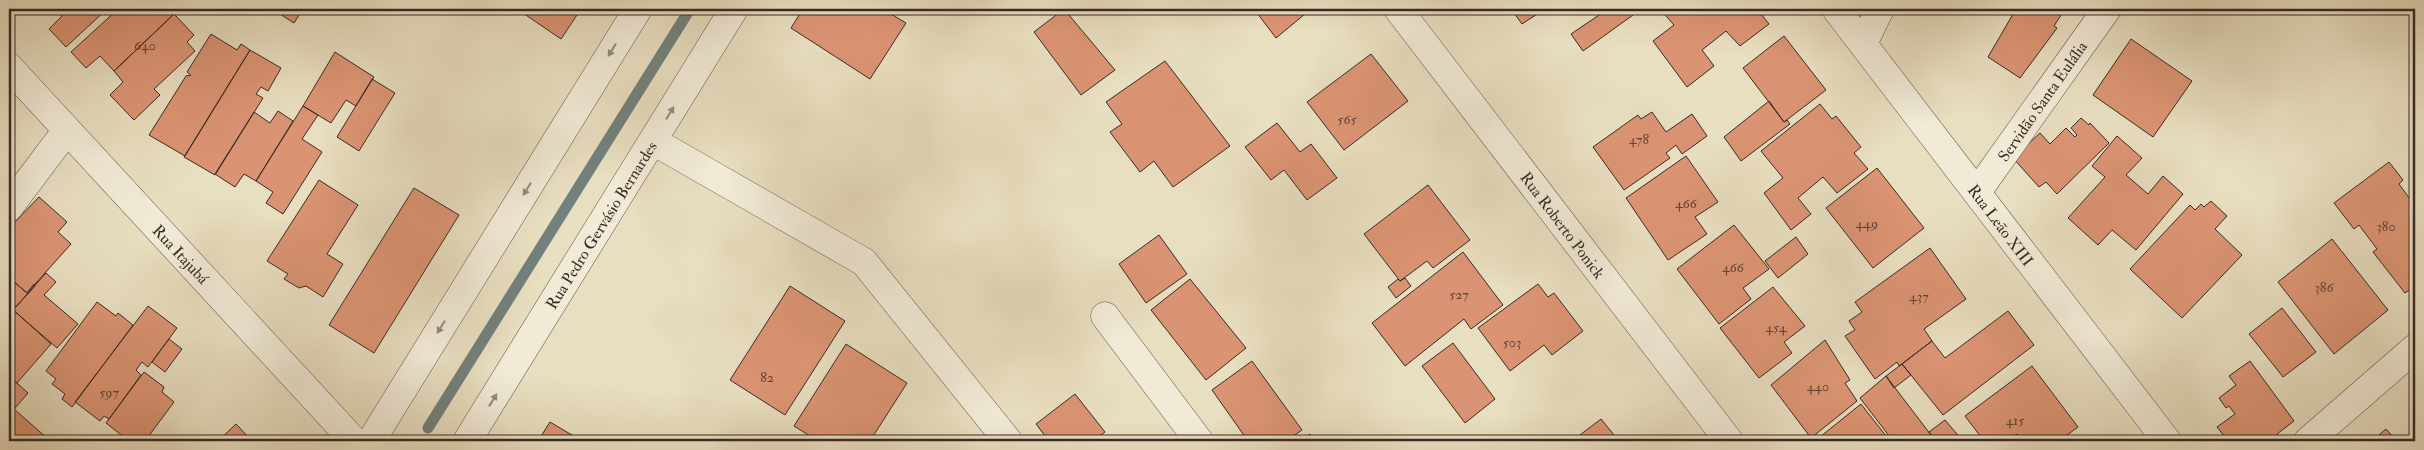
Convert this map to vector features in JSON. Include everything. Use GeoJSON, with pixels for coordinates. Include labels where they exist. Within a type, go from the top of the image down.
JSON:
{"type":"FeatureCollection","features":[{"type":"Feature","properties":{"kind":"street"},"geometry":{"type":"LineString","coordinates":[[371,441],[638,9]]}},
{"type":"Feature","properties":{"kind":"street","name":"Rua Pedro Gervásio Bernardes"},"geometry":{"type":"LineString","coordinates":[[467,441],[734,9]]}},
{"type":"Feature","properties":{"kind":"street","name":"Rua Roberto Ponick"},"geometry":{"type":"LineString","coordinates":[[1398,9],[1729,441]]}},
{"type":"Feature","properties":{"kind":"street","name":"Rua Leão XIII"},"geometry":{"type":"LineString","coordinates":[[1836,9],[2167,441]]}},
{"type":"Feature","properties":{"kind":"street"},"geometry":{"type":"LineString","coordinates":[[1863,44],[1880,9]]}},
{"type":"Feature","properties":{"kind":"street","name":"Servidão Santa Eulália"},"geometry":{"type":"LineString","coordinates":[[1977,192],[2107,9]]}},
{"type":"Feature","properties":{"kind":"street","name":"Rua Itajubá"},"geometry":{"type":"LineString","coordinates":[[9,67],[354,441]]}},
{"type":"Feature","properties":{"kind":"street"},"geometry":{"type":"LineString","coordinates":[[9,207],[67,130]]}},
{"type":"Feature","properties":{"kind":"street"},"geometry":{"type":"LineString","coordinates":[[653,141],[864,262],[1008,441]]}},
{"type":"Feature","properties":{"kind":"street"},"geometry":{"type":"LineString","coordinates":[[1104,316],[1200,441]]}},
{"type":"Feature","properties":{"kind":"street"},"geometry":{"type":"LineString","coordinates":[[2308,441],[2415,348]]}},
{"type":"Feature","properties":{"kind":"building"},"geometry":{"type":"Polygon","coordinates":[[[55,9],[107,9],[66,47],[49,29],[62,16],[55,9]]]}},
{"type":"Feature","properties":{"kind":"building"},"geometry":{"type":"Polygon","coordinates":[[[118,9],[134,9],[136,12],[139,9],[166,9],[172,16],[114,71],[100,56],[86,68],[71,52],[118,9]]]}},
{"type":"Feature","properties":{"kind":"building"},"geometry":{"type":"Polygon","coordinates":[[[209,9],[224,9],[220,15],[209,9]]]}},
{"type":"Feature","properties":{"kind":"building"},"geometry":{"type":"Polygon","coordinates":[[[272,9],[303,9],[294,23],[272,9]]]}},
{"type":"Feature","properties":{"kind":"building"},"geometry":{"type":"Polygon","coordinates":[[[517,9],[581,9],[561,39],[517,9]]]}},
{"type":"Feature","properties":{"kind":"building"},"geometry":{"type":"Polygon","coordinates":[[[803,9],[883,9],[906,23],[870,79],[791,28],[803,9]]]}},
{"type":"Feature","properties":{"kind":"building"},"geometry":{"type":"Polygon","coordinates":[[[1064,9],[1115,70],[1081,95],[1034,32],[1064,9]]]}},
{"type":"Feature","properties":{"kind":"building"},"geometry":{"type":"Polygon","coordinates":[[[1254,9],[1311,9],[1276,38],[1254,9]]]}},
{"type":"Feature","properties":{"kind":"building"},"geometry":{"type":"Polygon","coordinates":[[[1511,9],[1545,9],[1522,24],[1511,9]]]}},
{"type":"Feature","properties":{"kind":"building"},"geometry":{"type":"Polygon","coordinates":[[[1594,9],[1628,9],[1633,15],[1583,51],[1571,34],[1599,15],[1594,9]]]}},
{"type":"Feature","properties":{"kind":"building"},"geometry":{"type":"Polygon","coordinates":[[[1660,9],[1757,9],[1769,24],[1740,46],[1726,31],[1702,50],[1714,66],[1687,87],[1653,41],[1674,25],[1660,9]]]}},
{"type":"Feature","properties":{"kind":"building"},"geometry":{"type":"Polygon","coordinates":[[[2016,9],[2065,9],[2054,26],[2057,28],[2020,78],[1988,57],[2016,9]]]}},
{"type":"Feature","properties":{"kind":"building"},"geometry":{"type":"Polygon","coordinates":[[[174,14],[194,35],[187,42],[195,51],[154,89],[160,95],[134,120],[110,95],[123,82],[114,71],[174,14]]]}},
{"type":"Feature","properties":{"kind":"building"},"geometry":{"type":"Polygon","coordinates":[[[211,34],[237,50],[241,44],[250,50],[185,156],[149,135],[186,76],[191,75],[187,72],[211,34]]]}},
{"type":"Feature","properties":{"kind":"building"},"geometry":{"type":"Polygon","coordinates":[[[1784,36],[1826,90],[1784,122],[1743,68],[1784,36]]]}},
{"type":"Feature","properties":{"kind":"building"},"geometry":{"type":"Polygon","coordinates":[[[2131,39],[2192,81],[2153,137],[2093,95],[2131,39]]]}},
{"type":"Feature","properties":{"kind":"building"},"geometry":{"type":"Polygon","coordinates":[[[250,50],[281,68],[268,91],[261,87],[256,94],[263,98],[215,175],[184,157],[250,50]]]}},
{"type":"Feature","properties":{"kind":"building"},"geometry":{"type":"Polygon","coordinates":[[[335,52],[374,77],[356,106],[346,100],[331,123],[303,106],[335,52]]]}},
{"type":"Feature","properties":{"kind":"building"},"geometry":{"type":"Polygon","coordinates":[[[1371,54],[1408,101],[1344,150],[1307,102],[1371,54]]]}},
{"type":"Feature","properties":{"kind":"building"},"geometry":{"type":"Polygon","coordinates":[[[1165,61],[1230,146],[1173,187],[1154,161],[1140,172],[1110,132],[1122,124],[1106,102],[1165,61]]]}},
{"type":"Feature","properties":{"kind":"building"},"geometry":{"type":"Polygon","coordinates":[[[372,79],[395,93],[359,151],[337,137],[372,79]]]}},
{"type":"Feature","properties":{"kind":"building"},"geometry":{"type":"Polygon","coordinates":[[[1769,101],[1784,122],[1787,120],[1790,124],[1741,161],[1724,137],[1769,101]]]}},
{"type":"Feature","properties":{"kind":"building"},"geometry":{"type":"Polygon","coordinates":[[[1820,104],[1832,119],[1836,116],[1861,147],[1854,153],[1868,169],[1837,193],[1823,177],[1798,198],[1811,214],[1791,230],[1764,193],[1783,178],[1761,151],[1820,104]]]}},
{"type":"Feature","properties":{"kind":"building"},"geometry":{"type":"Polygon","coordinates":[[[303,106],[318,115],[302,139],[322,152],[283,214],[266,203],[273,192],[256,181],[303,106]]]}},
{"type":"Feature","properties":{"kind":"building"},"geometry":{"type":"Polygon","coordinates":[[[278,111],[293,121],[256,181],[244,174],[235,187],[215,174],[254,112],[270,123],[278,111]]]}},
{"type":"Feature","properties":{"kind":"building"},"geometry":{"type":"Polygon","coordinates":[[[1652,112],[1666,132],[1692,114],[1707,136],[1682,154],[1676,145],[1666,153],[1670,158],[1624,190],[1593,147],[1638,115],[1641,119],[1652,112]]]}},
{"type":"Feature","properties":{"kind":"building"},"geometry":{"type":"Polygon","coordinates":[[[2081,118],[2089,125],[2090,123],[2109,143],[2057,194],[2046,182],[2039,187],[2013,158],[2040,133],[2050,144],[2066,128],[2075,137],[2077,135],[2071,128],[2081,118]]]}},
{"type":"Feature","properties":{"kind":"building"},"geometry":{"type":"Polygon","coordinates":[[[1277,123],[1300,152],[1311,144],[1337,178],[1307,200],[1284,170],[1271,180],[1245,147],[1277,123]]]}},
{"type":"Feature","properties":{"kind":"building"},"geometry":{"type":"Polygon","coordinates":[[[2117,136],[2142,158],[2126,175],[2148,194],[2163,176],[2183,194],[2136,250],[2112,230],[2098,245],[2068,218],[2105,177],[2092,166],[2117,136]]]}},
{"type":"Feature","properties":{"kind":"building"},"geometry":{"type":"Polygon","coordinates":[[[1686,156],[1718,202],[1695,217],[1707,234],[1668,260],[1626,198],[1686,156]]]}},
{"type":"Feature","properties":{"kind":"building"},"geometry":{"type":"Polygon","coordinates":[[[2389,162],[2403,180],[2399,184],[2415,206],[2415,286],[2405,293],[2373,252],[2377,249],[2359,225],[2354,229],[2334,203],[2389,162]]]}},
{"type":"Feature","properties":{"kind":"building"},"geometry":{"type":"Polygon","coordinates":[[[1877,168],[1924,228],[1873,268],[1826,208],[1877,168]]]}},
{"type":"Feature","properties":{"kind":"building"},"geometry":{"type":"Polygon","coordinates":[[[2415,175],[2415,186],[2410,179],[2415,175]]]}},
{"type":"Feature","properties":{"kind":"building"},"geometry":{"type":"Polygon","coordinates":[[[319,180],[358,205],[327,254],[343,264],[323,297],[306,286],[299,288],[284,279],[288,274],[267,261],[319,180]]]}},
{"type":"Feature","properties":{"kind":"building"},"geometry":{"type":"Polygon","coordinates":[[[1428,185],[1470,240],[1433,268],[1427,261],[1400,281],[1364,234],[1428,185]]]}},
{"type":"Feature","properties":{"kind":"building"},"geometry":{"type":"Polygon","coordinates":[[[414,188],[459,215],[374,353],[329,325],[414,188]]]}},
{"type":"Feature","properties":{"kind":"building"},"geometry":{"type":"Polygon","coordinates":[[[39,197],[67,222],[58,232],[71,244],[27,293],[13,281],[9,286],[9,228],[39,197]]]}},
{"type":"Feature","properties":{"kind":"building"},"geometry":{"type":"Polygon","coordinates":[[[2211,201],[2227,216],[2215,229],[2242,255],[2182,318],[2130,269],[2190,205],[2195,210],[2201,204],[2204,207],[2211,201]]]}},
{"type":"Feature","properties":{"kind":"building"},"geometry":{"type":"Polygon","coordinates":[[[1734,225],[1769,269],[1743,288],[1751,299],[1719,324],[1677,269],[1734,225]]]}},
{"type":"Feature","properties":{"kind":"building"},"geometry":{"type":"Polygon","coordinates":[[[1159,235],[1187,274],[1146,303],[1119,264],[1159,235]]]}},
{"type":"Feature","properties":{"kind":"building"},"geometry":{"type":"Polygon","coordinates":[[[1796,237],[1808,254],[1778,278],[1765,261],[1796,237]]]}},
{"type":"Feature","properties":{"kind":"building"},"geometry":{"type":"Polygon","coordinates":[[[2332,239],[2388,310],[2334,354],[2278,282],[2332,239]]]}},
{"type":"Feature","properties":{"kind":"building"},"geometry":{"type":"Polygon","coordinates":[[[1930,248],[1966,299],[1924,329],[1932,341],[1899,366],[1897,362],[1875,379],[1845,336],[1855,330],[1849,321],[1862,312],[1855,302],[1930,248]]]}},
{"type":"Feature","properties":{"kind":"building"},"geometry":{"type":"Polygon","coordinates":[[[1463,252],[1503,305],[1471,329],[1464,319],[1405,366],[1372,323],[1463,252]]]}},
{"type":"Feature","properties":{"kind":"building"},"geometry":{"type":"Polygon","coordinates":[[[46,273],[56,282],[44,295],[78,324],[57,348],[13,310],[46,273]]]}},
{"type":"Feature","properties":{"kind":"building"},"geometry":{"type":"Polygon","coordinates":[[[1405,278],[1411,286],[1396,298],[1388,287],[1398,279],[1400,281],[1405,278]]]}},
{"type":"Feature","properties":{"kind":"building"},"geometry":{"type":"Polygon","coordinates":[[[1190,279],[1246,348],[1206,380],[1151,310],[1190,279]]]}},
{"type":"Feature","properties":{"kind":"building"},"geometry":{"type":"Polygon","coordinates":[[[13,281],[27,293],[34,284],[35,286],[13,310],[9,306],[9,286],[13,281]]]}},
{"type":"Feature","properties":{"kind":"building"},"geometry":{"type":"Polygon","coordinates":[[[1538,284],[1548,297],[1554,293],[1583,331],[1552,355],[1544,345],[1510,371],[1478,328],[1538,284]]]}},
{"type":"Feature","properties":{"kind":"building"},"geometry":{"type":"Polygon","coordinates":[[[790,286],[845,321],[785,415],[730,380],[790,286]]]}},
{"type":"Feature","properties":{"kind":"building"},"geometry":{"type":"Polygon","coordinates":[[[1773,287],[1805,326],[1784,342],[1792,353],[1759,378],[1720,328],[1773,287]]]}},
{"type":"Feature","properties":{"kind":"building"},"geometry":{"type":"Polygon","coordinates":[[[97,302],[116,316],[118,313],[133,325],[72,407],[62,399],[65,394],[52,384],[56,379],[46,371],[97,302]]]}},
{"type":"Feature","properties":{"kind":"building"},"geometry":{"type":"Polygon","coordinates":[[[9,306],[51,344],[17,383],[9,376],[9,306]]]}},
{"type":"Feature","properties":{"kind":"building"},"geometry":{"type":"Polygon","coordinates":[[[148,306],[177,328],[148,367],[142,362],[136,370],[141,375],[109,419],[104,416],[100,421],[75,402],[148,306]]]}},
{"type":"Feature","properties":{"kind":"building"},"geometry":{"type":"Polygon","coordinates":[[[2282,308],[2316,352],[2283,377],[2249,334],[2282,308]]]}},
{"type":"Feature","properties":{"kind":"building"},"geometry":{"type":"Polygon","coordinates":[[[2008,311],[2034,345],[1943,415],[1902,364],[1932,341],[1945,358],[2008,311]]]}},
{"type":"Feature","properties":{"kind":"building"},"geometry":{"type":"Polygon","coordinates":[[[169,339],[182,349],[165,372],[152,362],[169,339]]]}},
{"type":"Feature","properties":{"kind":"building"},"geometry":{"type":"Polygon","coordinates":[[[1825,340],[1850,380],[1845,383],[1857,401],[1811,438],[1771,385],[1825,340]]]}},
{"type":"Feature","properties":{"kind":"building"},"geometry":{"type":"Polygon","coordinates":[[[1453,343],[1495,399],[1465,423],[1422,366],[1453,343]]]}},
{"type":"Feature","properties":{"kind":"building"},"geometry":{"type":"Polygon","coordinates":[[[846,344],[907,383],[870,441],[818,441],[794,426],[846,344]]]}},
{"type":"Feature","properties":{"kind":"building"},"geometry":{"type":"Polygon","coordinates":[[[1252,361],[1302,430],[1286,441],[1248,441],[1212,390],[1252,361]]]}},
{"type":"Feature","properties":{"kind":"building"},"geometry":{"type":"Polygon","coordinates":[[[2250,361],[2294,421],[2277,434],[2280,437],[2275,441],[2228,441],[2217,427],[2235,414],[2229,406],[2226,408],[2219,398],[2236,385],[2229,376],[2250,361]]]}},
{"type":"Feature","properties":{"kind":"building"},"geometry":{"type":"Polygon","coordinates":[[[1902,364],[1911,375],[1894,388],[1886,376],[1902,364]]]}},
{"type":"Feature","properties":{"kind":"building"},"geometry":{"type":"Polygon","coordinates":[[[2032,366],[2078,427],[2059,441],[2023,441],[2017,434],[2007,441],[1984,441],[1965,416],[2032,366]]]}},
{"type":"Feature","properties":{"kind":"building"},"geometry":{"type":"Polygon","coordinates":[[[144,372],[164,387],[162,392],[174,402],[145,441],[137,435],[133,441],[129,441],[106,423],[144,372]]]}},
{"type":"Feature","properties":{"kind":"building"},"geometry":{"type":"Polygon","coordinates":[[[9,376],[28,393],[9,415],[9,376]]]}},
{"type":"Feature","properties":{"kind":"building"},"geometry":{"type":"Polygon","coordinates":[[[1886,376],[1934,439],[1930,441],[1893,441],[1860,398],[1886,376]]]}},
{"type":"Feature","properties":{"kind":"building"},"geometry":{"type":"Polygon","coordinates":[[[1075,394],[1105,432],[1093,441],[1049,441],[1036,424],[1075,394]]]}},
{"type":"Feature","properties":{"kind":"building"},"geometry":{"type":"Polygon","coordinates":[[[1861,404],[1890,441],[1815,441],[1861,404]]]}},
{"type":"Feature","properties":{"kind":"building"},"geometry":{"type":"Polygon","coordinates":[[[14,409],[48,439],[47,441],[9,441],[9,415],[14,409]]]}},
{"type":"Feature","properties":{"kind":"building"},"geometry":{"type":"Polygon","coordinates":[[[1601,419],[1619,441],[1572,441],[1601,419]]]}},
{"type":"Feature","properties":{"kind":"building"},"geometry":{"type":"Polygon","coordinates":[[[1945,420],[1963,441],[1936,441],[1929,432],[1945,420]]]}},
{"type":"Feature","properties":{"kind":"building"},"geometry":{"type":"Polygon","coordinates":[[[550,422],[582,441],[538,441],[550,422]]]}},
{"type":"Feature","properties":{"kind":"building"},"geometry":{"type":"Polygon","coordinates":[[[236,424],[252,441],[218,441],[236,424]]]}},
{"type":"Feature","properties":{"kind":"building"},"geometry":{"type":"Polygon","coordinates":[[[2386,429],[2397,441],[2372,441],[2386,429]]]}},
{"type":"Feature","properties":{"kind":"building"},"geometry":{"type":"Polygon","coordinates":[[[1310,434],[1315,441],[1301,441],[1310,434]]]}},
{"type":"Feature","properties":{"kind":"building"},"geometry":{"type":"Polygon","coordinates":[[[518,436],[525,441],[515,441],[518,436]]]}},
{"type":"Feature","properties":{"kind":"waterway"},"geometry":{"type":"LineString","coordinates":[[428,428],[690,9]]}}]}
